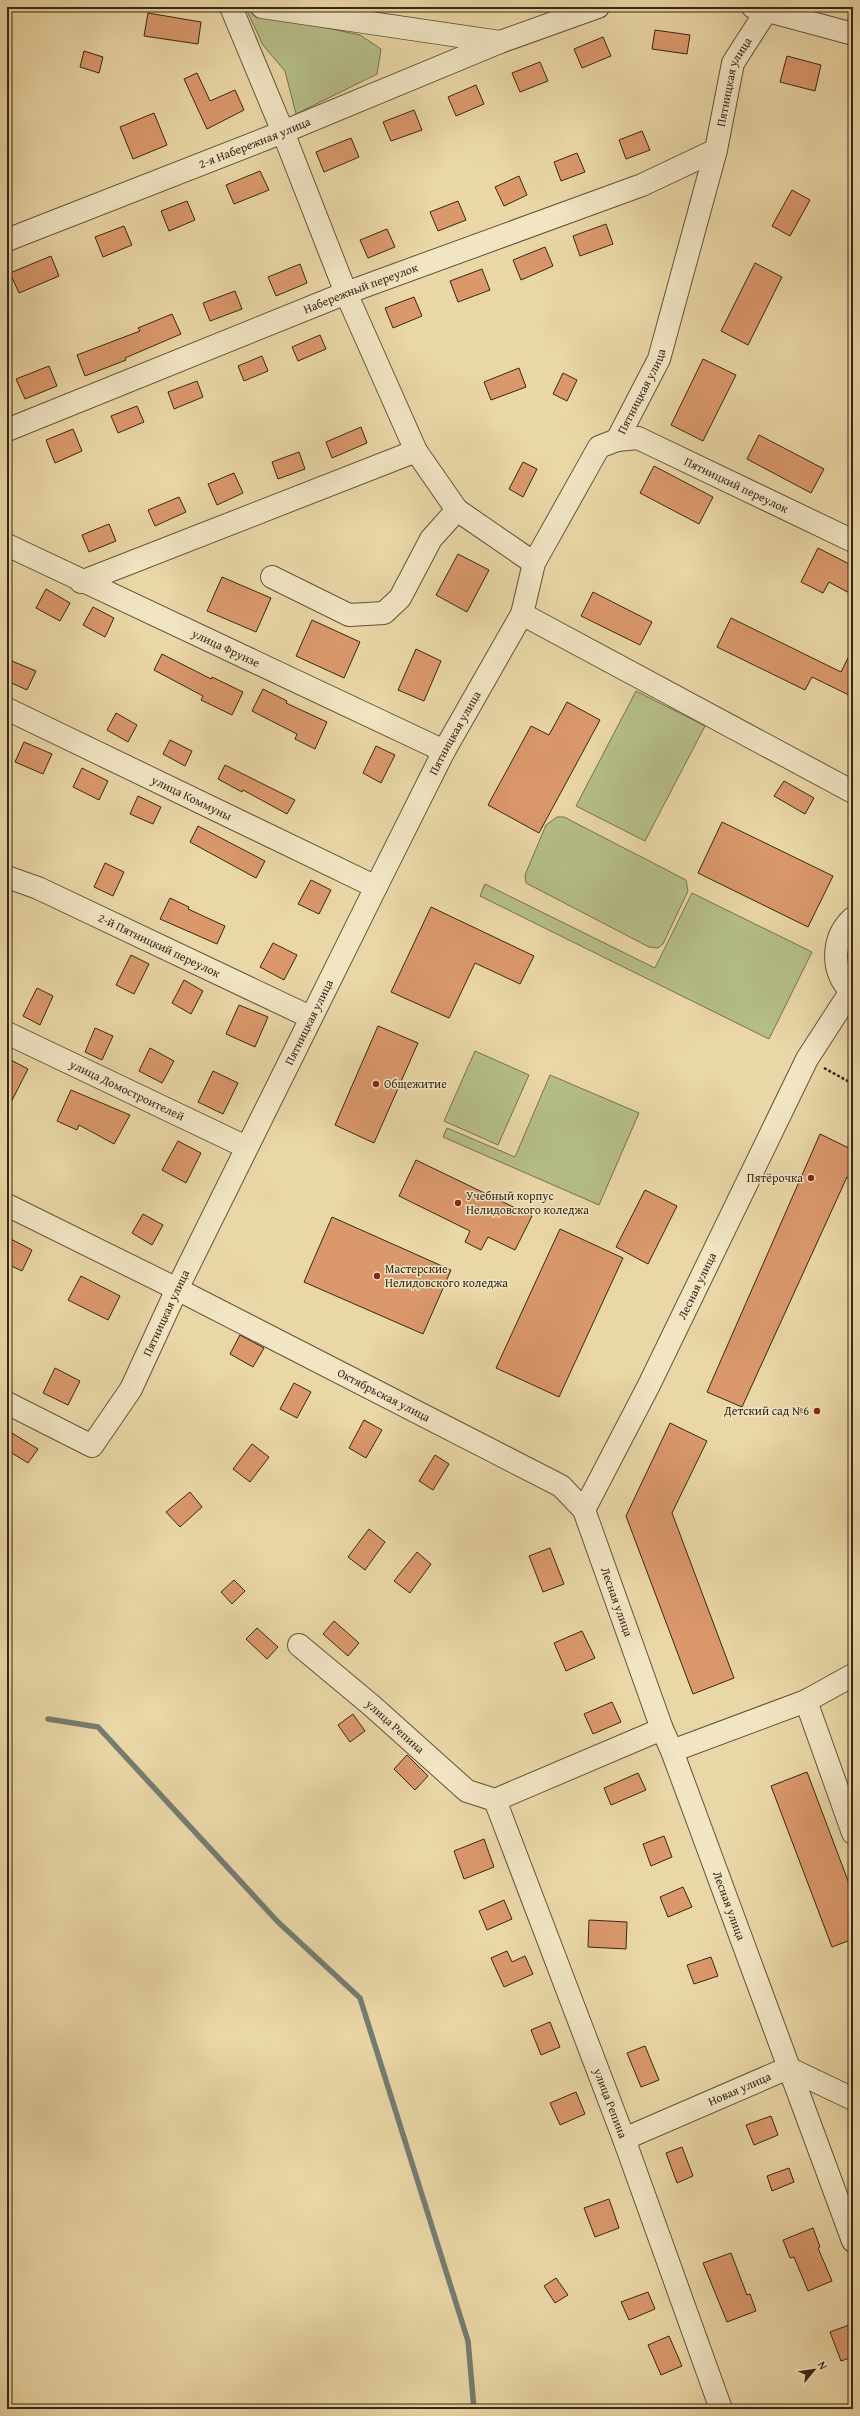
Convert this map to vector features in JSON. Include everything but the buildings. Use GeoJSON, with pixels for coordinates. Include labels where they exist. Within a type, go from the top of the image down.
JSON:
{"type":"FeatureCollection","features":[{"type":"Feature","properties":{"kind":"street"},"geometry":{"type":"LineString","coordinates":[[231,7],[283,132],[346,293],[416,451],[457,510],[534,563]]}},
{"type":"Feature","properties":{"kind":"street","name":"2-я Набережная улица"},"geometry":{"type":"LineString","coordinates":[[262,7],[500,42]]}},
{"type":"Feature","properties":{"kind":"street","name":"2-я Набережная улица"},"geometry":{"type":"LineString","coordinates":[[7,240],[283,132],[500,42],[598,7]]}},
{"type":"Feature","properties":{"kind":"street"},"geometry":{"type":"LineString","coordinates":[[759,8],[853,34]]}},
{"type":"Feature","properties":{"kind":"street","name":"Пятницкая улица"},"geometry":{"type":"LineString","coordinates":[[7,1403],[92,1446],[131,1389],[177,1289],[246,1147],[444,751],[522,614],[534,563],[599,447],[617,440],[659,359],[716,150],[733,63],[759,8]]}},
{"type":"Feature","properties":{"kind":"street","name":"Набережный переулок"},"geometry":{"type":"LineString","coordinates":[[7,430],[346,293],[642,185],[716,150]]}},
{"type":"Feature","properties":{"kind":"street","name":"Пятницкий переулок"},"geometry":{"type":"LineString","coordinates":[[617,440],[638,438],[853,540]]}},
{"type":"Feature","properties":{"kind":"street"},"geometry":{"type":"LineString","coordinates":[[82,582],[416,451]]}},
{"type":"Feature","properties":{"kind":"street"},"geometry":{"type":"LineString","coordinates":[[272,577],[349,614],[384,613],[400,598],[431,539],[457,510]]}},
{"type":"Feature","properties":{"kind":"street","name":"улица Фрунзе"},"geometry":{"type":"LineString","coordinates":[[7,545],[82,582],[444,751]]}},
{"type":"Feature","properties":{"kind":"street"},"geometry":{"type":"LineString","coordinates":[[522,614],[853,792]]}},
{"type":"Feature","properties":{"kind":"street","name":"улица Коммуны"},"geometry":{"type":"LineString","coordinates":[[7,709],[376,887]]}},
{"type":"Feature","properties":{"kind":"street","name":"2-й Пятницкий переулок"},"geometry":{"type":"LineString","coordinates":[[7,877],[38,888],[310,1017]]}},
{"type":"Feature","properties":{"kind":"street"},"geometry":{"type":"LineString","coordinates":[[852,992],[839,973],[836,956],[838,939],[846,924],[853,918]]}},
{"type":"Feature","properties":{"kind":"street","name":"Лесная улица"},"geometry":{"type":"LineString","coordinates":[[852,992],[807,1059],[652,1378],[584,1510],[662,1729],[672,1751],[853,2241]]}},
{"type":"Feature","properties":{"kind":"street","name":"улица Домостроителей"},"geometry":{"type":"LineString","coordinates":[[7,1033],[246,1147]]}},
{"type":"Feature","properties":{"kind":"street","name":"Октябрьская улица"},"geometry":{"type":"LineString","coordinates":[[7,1205],[177,1289],[561,1486],[584,1510]]}},
{"type":"Feature","properties":{"kind":"street","name":"улица Репина"},"geometry":{"type":"LineString","coordinates":[[299,1645],[371,1705],[467,1791],[495,1800],[624,2138],[721,2409]]}},
{"type":"Feature","properties":{"kind":"street"},"geometry":{"type":"LineString","coordinates":[[672,1751],[806,1701],[853,1675]]}},
{"type":"Feature","properties":{"kind":"street"},"geometry":{"type":"LineString","coordinates":[[806,1701],[853,1833]]}},
{"type":"Feature","properties":{"kind":"street"},"geometry":{"type":"LineString","coordinates":[[495,1800],[662,1729]]}},
{"type":"Feature","properties":{"kind":"street"},"geometry":{"type":"LineString","coordinates":[[788,2068],[853,2100]]}},
{"type":"Feature","properties":{"kind":"street","name":"Новая улица"},"geometry":{"type":"LineString","coordinates":[[624,2138],[788,2068]]}},
{"type":"Feature","properties":{"kind":"path"},"geometry":{"type":"LineString","coordinates":[[807,1059],[853,1084]]}},
{"type":"Feature","properties":{"kind":"green space"},"geometry":{"type":"Polygon","coordinates":[[[247,11],[360,35],[381,49],[377,74],[296,114],[285,71],[263,45],[247,11]]]}},
{"type":"Feature","properties":{"kind":"green space"},"geometry":{"type":"Polygon","coordinates":[[[636,691],[705,726],[645,841],[576,806],[636,691]]]}},
{"type":"Feature","properties":{"kind":"green space"},"geometry":{"type":"Polygon","coordinates":[[[557,817],[564,817],[686,880],[688,891],[663,944],[658,948],[649,947],[526,883],[525,875],[546,825],[557,817]]]}},
{"type":"Feature","properties":{"kind":"green space"},"geometry":{"type":"Polygon","coordinates":[[[485,884],[655,968],[692,893],[812,952],[769,1039],[480,896],[485,884]]]}},
{"type":"Feature","properties":{"kind":"green space"},"geometry":{"type":"Polygon","coordinates":[[[475,1051],[529,1075],[498,1145],[444,1121],[475,1051]]]}},
{"type":"Feature","properties":{"kind":"green space"},"geometry":{"type":"Polygon","coordinates":[[[550,1075],[639,1113],[599,1205],[443,1137],[447,1128],[515,1157],[550,1075]]]}},
{"type":"Feature","properties":{"kind":"waterway"},"geometry":{"type":"LineString","coordinates":[[48,1719],[98,1727],[278,1922],[360,1998],[468,2341],[474,2409]]}},
{"type":"Feature","properties":{"kind":"place","name":"Общежитие"},"geometry":{"type":"Point","coordinates":[376,1084]}},
{"type":"Feature","properties":{"kind":"place","name":"Пятёрочка"},"geometry":{"type":"Point","coordinates":[811,1178]}},
{"type":"Feature","properties":{"kind":"place","name":"Учебный корпус Нелидовского коледжа"},"geometry":{"type":"Point","coordinates":[458,1203]}},
{"type":"Feature","properties":{"kind":"place","name":"Мастерские Нелидовского коледжа"},"geometry":{"type":"Point","coordinates":[377,1276]}},
{"type":"Feature","properties":{"kind":"place","name":"Детский сад №6"},"geometry":{"type":"Point","coordinates":[817,1411]}}]}
